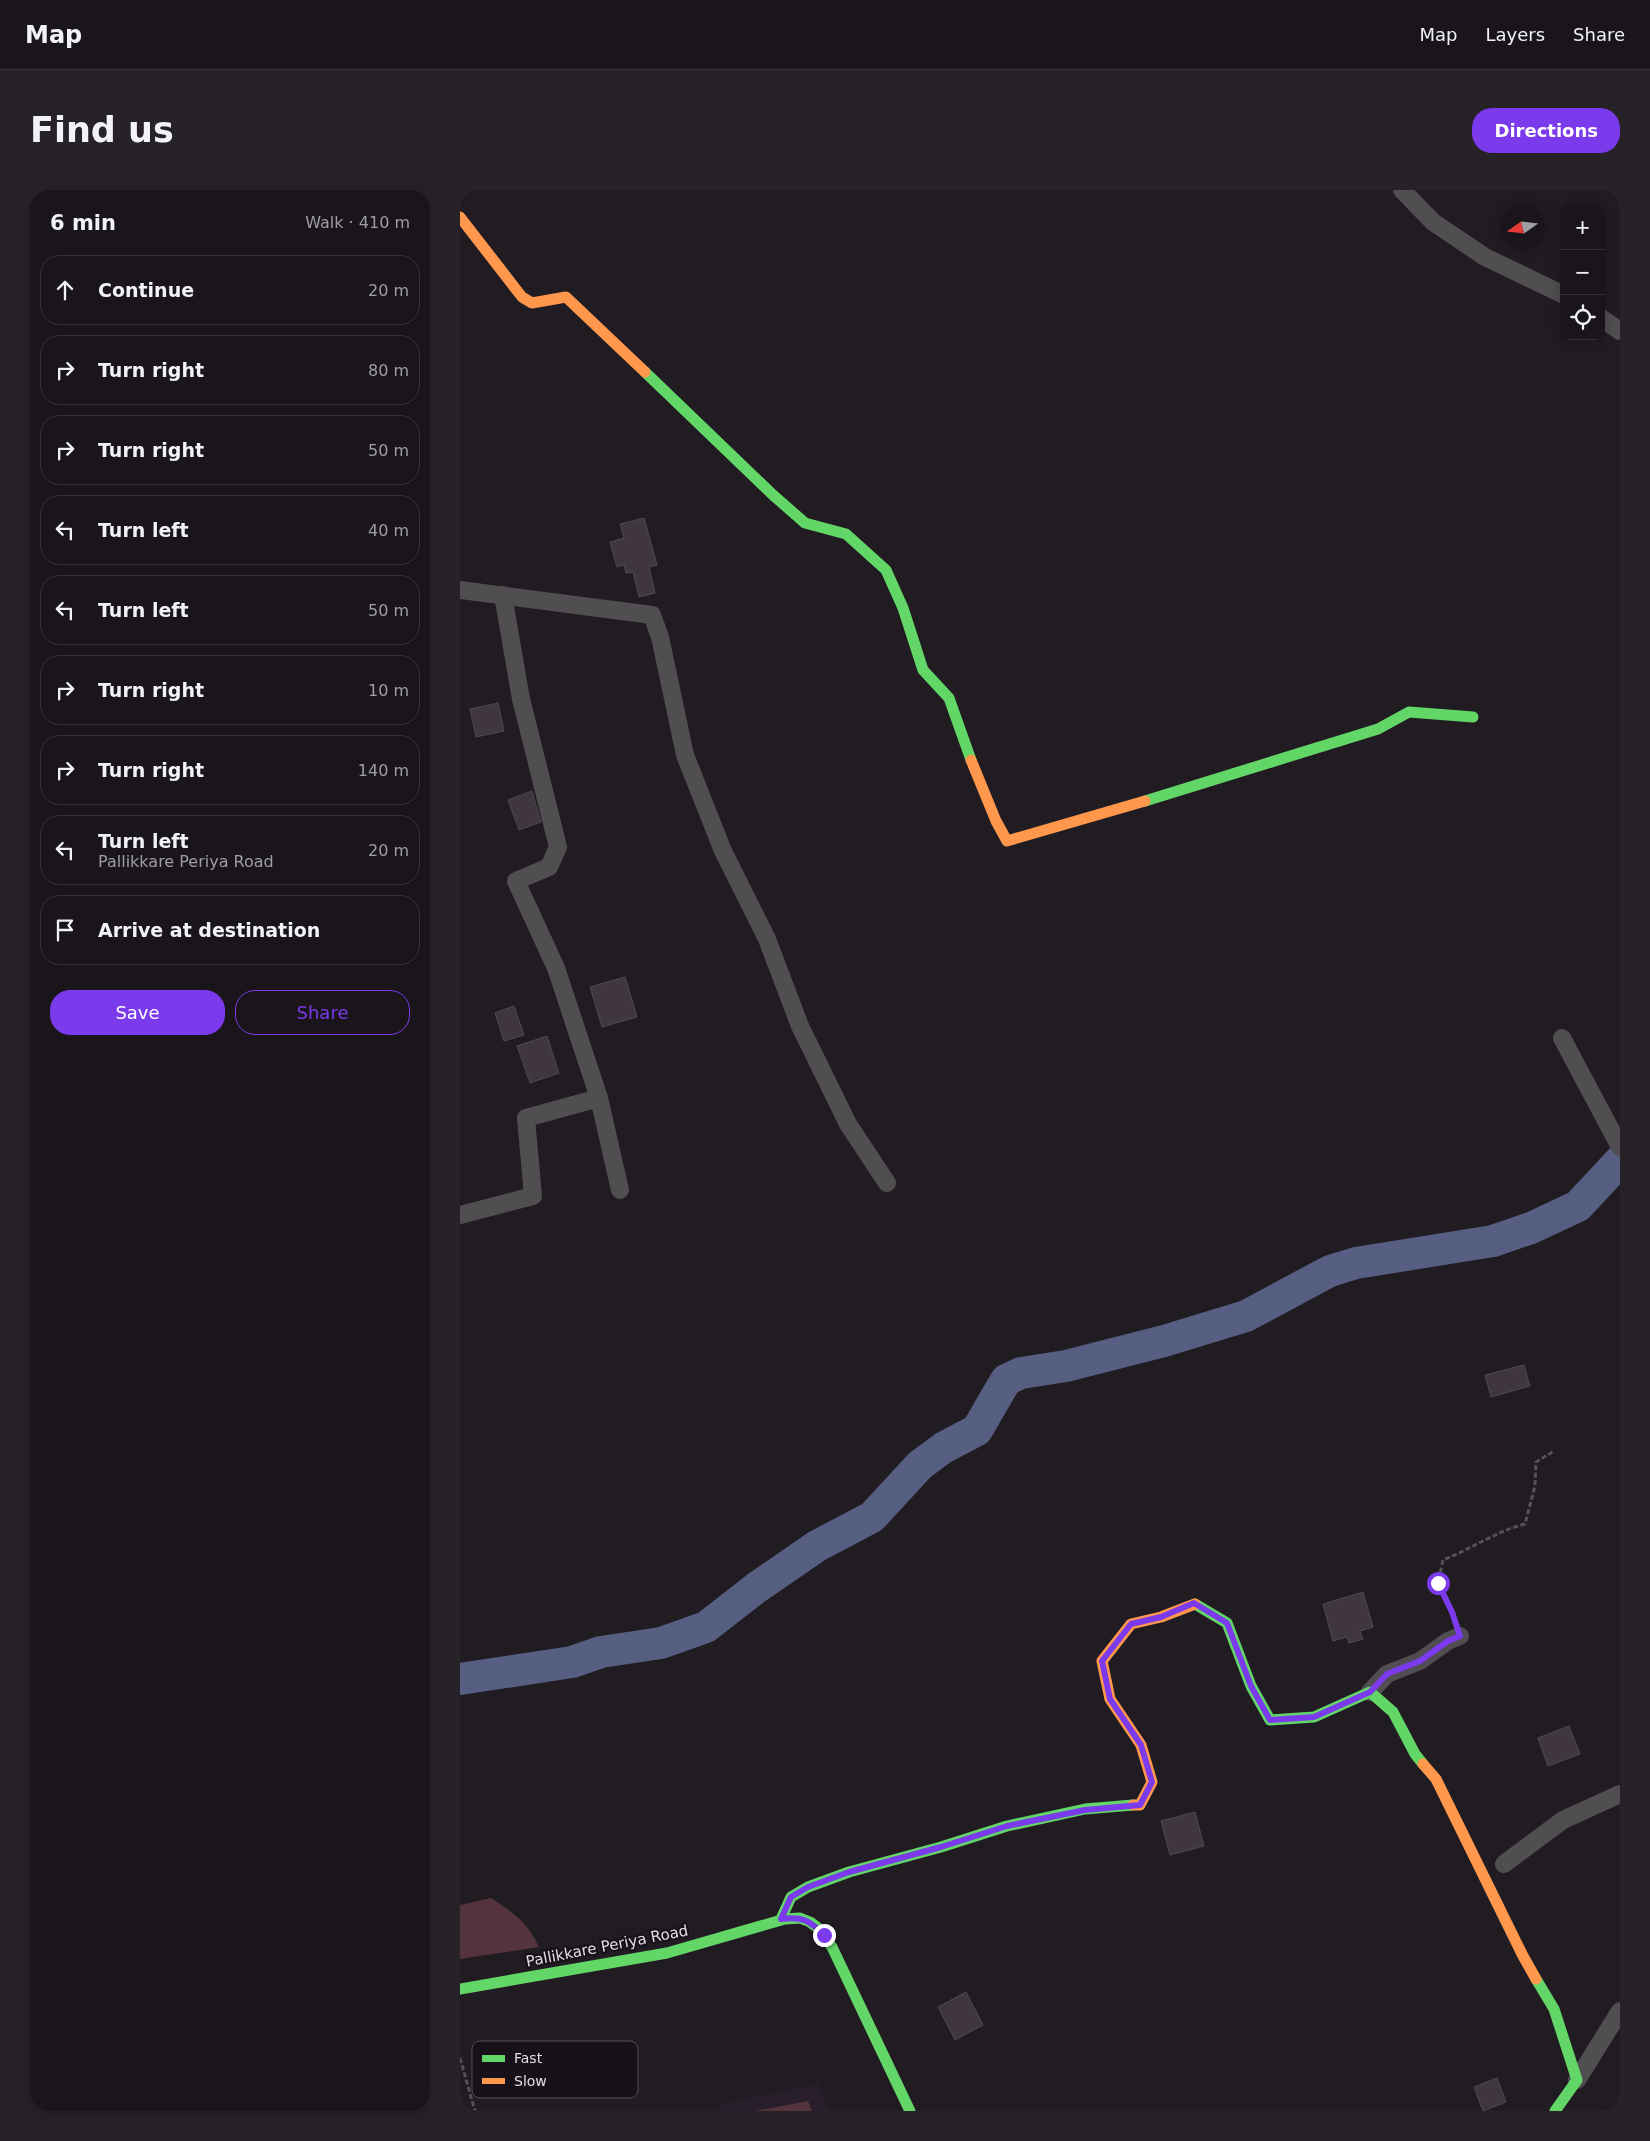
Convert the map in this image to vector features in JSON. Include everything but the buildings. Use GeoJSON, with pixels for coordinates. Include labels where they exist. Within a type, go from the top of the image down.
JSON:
{"type":"FeatureCollection","features":[{"type":"Feature","properties":{"kind":"street"},"geometry":{"type":"LineString","coordinates":[[1402,190],[1433,222],[1485,257],[1560,293]]}},
{"type":"Feature","properties":{"kind":"street"},"geometry":{"type":"LineString","coordinates":[[460,216],[522,297],[532,303],[566,297],[766,489],[799,518],[805,523],[846,534],[886,570],[903,608],[924,670],[949,698],[968,752],[996,821],[1007,841],[1378,729],[1409,712],[1473,717]]}},
{"type":"Feature","properties":{"kind":"street"},"geometry":{"type":"LineString","coordinates":[[1605,321],[1620,331]]}},
{"type":"Feature","properties":{"kind":"street"},"geometry":{"type":"LineString","coordinates":[[460,590],[652,614],[660,637],[685,755],[723,851],[767,939],[800,1026],[848,1124],[887,1183]]}},
{"type":"Feature","properties":{"kind":"street"},"geometry":{"type":"LineString","coordinates":[[503,595],[521,699],[558,847],[549,867],[516,881],[556,968],[599,1098],[620,1190]]}},
{"type":"Feature","properties":{"kind":"street"},"geometry":{"type":"LineString","coordinates":[[1562,1038],[1618,1144]]}},
{"type":"Feature","properties":{"kind":"street"},"geometry":{"type":"LineString","coordinates":[[460,1215],[533,1196],[526,1118],[599,1098]]}},
{"type":"Feature","properties":{"kind":"street"},"geometry":{"type":"LineString","coordinates":[[781,1919],[791,1897],[808,1887],[849,1872],[941,1847],[1007,1826],[1085,1810],[1140,1805],[1152,1782],[1141,1745],[1110,1699],[1102,1661],[1131,1624],[1161,1617],[1194,1603],[1227,1623],[1251,1686],[1270,1720],[1314,1717],[1370,1692],[1387,1674],[1420,1661],[1448,1641],[1460,1636]]}},
{"type":"Feature","properties":{"kind":"street"},"geometry":{"type":"LineString","coordinates":[[1370,1692],[1393,1712],[1415,1754],[1436,1779],[1523,1956],[1554,2009],[1577,2080]]}},
{"type":"Feature","properties":{"kind":"street"},"geometry":{"type":"LineString","coordinates":[[1504,1864],[1563,1820],[1620,1794]]}},
{"type":"Feature","properties":{"kind":"street","name":"Pallikkare Periya Road"},"geometry":{"type":"LineString","coordinates":[[460,1989],[667,1953],[781,1919],[794,1917],[810,1922],[824,1935],[837,1958],[855,2000],[910,2111]]}},
{"type":"Feature","properties":{"kind":"street"},"geometry":{"type":"LineString","coordinates":[[1555,2111],[1577,2080],[1620,2011]]}},
{"type":"Feature","properties":{"kind":"path"},"geometry":{"type":"LineString","coordinates":[[1460,1636],[1452,1612],[1438,1583],[1443,1560],[1470,1549],[1508,1528],[1526,1524],[1535,1486],[1536,1462],[1554,1451]]}},
{"type":"Feature","properties":{"kind":"path"},"geometry":{"type":"LineString","coordinates":[[460,2058],[475,2111]]}},
{"type":"Feature","properties":{"kind":"shaded area"},"geometry":{"type":"Polygon","coordinates":[[[491,1898],[507,1908],[525,1924],[539,1947],[460,1959],[460,1905],[491,1898]]]}},
{"type":"Feature","properties":{"kind":"shaded area"},"geometry":{"type":"Polygon","coordinates":[[[818,2084],[829,2111],[719,2111],[719,2104],[818,2084]]]}},
{"type":"Feature","properties":{"kind":"shaded area"},"geometry":{"type":"Polygon","coordinates":[[[808,2101],[812,2111],[755,2111],[808,2101]]]}},
{"type":"Feature","properties":{"kind":"waterway"},"geometry":{"type":"LineString","coordinates":[[460,1679],[572,1662],[601,1652],[661,1643],[706,1627],[756,1588],[817,1546],[872,1517],[920,1465],[943,1448],[977,1430],[1006,1380],[1021,1373],[1066,1366],[1164,1341],[1246,1316],[1330,1271],[1356,1263],[1493,1241],[1531,1228],[1578,1206],[1620,1161]]}},
{"type":"Feature","properties":{"kind":"traffic: fast"},"geometry":{"type":"LineString","coordinates":[[645,372],[773,495],[805,523],[846,534],[886,570],[903,608],[923,670],[949,698],[971,760]]}},
{"type":"Feature","properties":{"kind":"traffic: fast"},"geometry":{"type":"LineString","coordinates":[[1145,801],[1378,729],[1409,712],[1473,717]]}},
{"type":"Feature","properties":{"kind":"traffic: fast"},"geometry":{"type":"LineString","coordinates":[[1195,1604],[1227,1623],[1251,1686],[1270,1720],[1314,1717],[1370,1692],[1393,1712],[1415,1754],[1423,1764]]}},
{"type":"Feature","properties":{"kind":"traffic: fast"},"geometry":{"type":"LineString","coordinates":[[781,1919],[791,1897],[808,1887],[849,1872],[941,1847],[1007,1826],[1085,1809],[1133,1805]]}},
{"type":"Feature","properties":{"kind":"traffic: fast"},"geometry":{"type":"LineString","coordinates":[[460,1989],[667,1953],[785,1919],[800,1918],[818,1928],[832,1947],[910,2111]]}},
{"type":"Feature","properties":{"kind":"traffic: fast"},"geometry":{"type":"LineString","coordinates":[[1536,1979],[1554,2009],[1577,2080],[1555,2111]]}},
{"type":"Feature","properties":{"kind":"traffic: slow"},"geometry":{"type":"LineString","coordinates":[[460,217],[522,297],[532,303],[566,297],[645,372]]}},
{"type":"Feature","properties":{"kind":"traffic: slow"},"geometry":{"type":"LineString","coordinates":[[971,760],[996,821],[1007,841],[1145,801]]}},
{"type":"Feature","properties":{"kind":"traffic: slow"},"geometry":{"type":"LineString","coordinates":[[1133,1805],[1140,1805],[1152,1782],[1141,1745],[1110,1699],[1102,1661],[1131,1624],[1161,1617],[1195,1604]]}},
{"type":"Feature","properties":{"kind":"traffic: slow"},"geometry":{"type":"LineString","coordinates":[[1423,1764],[1436,1779],[1536,1979]]}},
{"type":"Feature","properties":{"kind":"route"},"geometry":{"type":"LineString","coordinates":[[824,1935],[810,1922],[794,1917],[781,1919],[782,1912],[791,1897],[808,1887],[849,1872],[941,1847],[1007,1826],[1085,1810],[1140,1805],[1152,1782],[1141,1745],[1110,1699],[1102,1661],[1131,1624],[1161,1617],[1194,1603],[1227,1623],[1251,1686],[1270,1720],[1314,1717],[1370,1692],[1387,1674],[1420,1661],[1448,1641],[1460,1636],[1452,1612],[1438,1583]]}}]}
